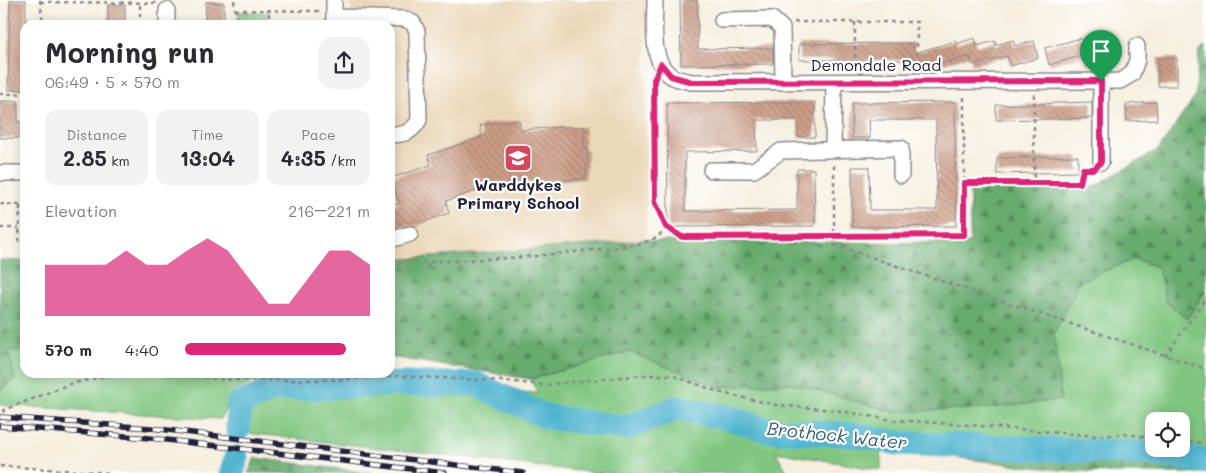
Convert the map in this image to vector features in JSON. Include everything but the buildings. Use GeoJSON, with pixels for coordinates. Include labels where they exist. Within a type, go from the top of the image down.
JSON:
{"type":"FeatureCollection","features":[{"type":"Feature","properties":{"kind":"street"},"geometry":{"type":"LineString","coordinates":[[654,0],[655,50],[661,64]]}},
{"type":"Feature","properties":{"kind":"street"},"geometry":{"type":"LineString","coordinates":[[334,13],[370,20]]}},
{"type":"Feature","properties":{"kind":"street"},"geometry":{"type":"LineString","coordinates":[[395,20],[405,19],[413,23],[417,31],[419,120],[413,129],[406,133],[395,135]]}},
{"type":"Feature","properties":{"kind":"street"},"geometry":{"type":"LineString","coordinates":[[722,20],[772,19],[782,28],[783,82]]}},
{"type":"Feature","properties":{"kind":"street","name":"Demondale Road"},"geometry":{"type":"LineString","coordinates":[[661,64],[671,76],[692,82],[1120,81],[1132,74],[1137,60],[1137,46]]}},
{"type":"Feature","properties":{"kind":"street"},"geometry":{"type":"LineString","coordinates":[[1101,81],[1101,162]]}},
{"type":"Feature","properties":{"kind":"street"},"geometry":{"type":"LineString","coordinates":[[834,83],[834,149]]}},
{"type":"Feature","properties":{"kind":"street"},"geometry":{"type":"LineString","coordinates":[[711,170],[754,170],[781,151],[901,148],[901,175]]}},
{"type":"Feature","properties":{"kind":"street"},"geometry":{"type":"LineString","coordinates":[[0,173],[20,173]]}},
{"type":"Feature","properties":{"kind":"street"},"geometry":{"type":"LineString","coordinates":[[395,238],[410,234]]}},
{"type":"Feature","properties":{"kind":"path"},"geometry":{"type":"LineString","coordinates":[[234,0],[237,20]]}},
{"type":"Feature","properties":{"kind":"path"},"geometry":{"type":"LineString","coordinates":[[42,20],[40,1],[169,3],[167,18]]}},
{"type":"Feature","properties":{"kind":"path"},"geometry":{"type":"LineString","coordinates":[[140,3],[140,20]]}},
{"type":"Feature","properties":{"kind":"path"},"geometry":{"type":"LineString","coordinates":[[235,10],[334,13]]}},
{"type":"Feature","properties":{"kind":"path"},"geometry":{"type":"LineString","coordinates":[[269,10],[269,20]]}},
{"type":"Feature","properties":{"kind":"path"},"geometry":{"type":"LineString","coordinates":[[782,28],[794,22],[917,22],[917,82]]}},
{"type":"Feature","properties":{"kind":"path"},"geometry":{"type":"LineString","coordinates":[[855,22],[855,83]]}},
{"type":"Feature","properties":{"kind":"path"},"geometry":{"type":"LineString","coordinates":[[661,64],[654,80],[655,202],[666,227],[682,237],[964,235],[964,82]]}},
{"type":"Feature","properties":{"kind":"path"},"geometry":{"type":"LineString","coordinates":[[1034,82],[1034,183]]}},
{"type":"Feature","properties":{"kind":"path"},"geometry":{"type":"LineString","coordinates":[[0,94],[20,94]]}},
{"type":"Feature","properties":{"kind":"path"},"geometry":{"type":"LineString","coordinates":[[834,149],[834,245],[844,250],[1206,369]]}},
{"type":"Feature","properties":{"kind":"path"},"geometry":{"type":"LineString","coordinates":[[964,183],[1080,183],[1083,169],[1094,169],[1101,162]]}},
{"type":"Feature","properties":{"kind":"path"},"geometry":{"type":"LineString","coordinates":[[0,204],[20,204],[19,242]]}},
{"type":"Feature","properties":{"kind":"path"},"geometry":{"type":"LineString","coordinates":[[395,264],[526,257],[638,245],[658,237],[666,227]]}},
{"type":"Feature","properties":{"kind":"path"},"geometry":{"type":"LineString","coordinates":[[0,228],[19,228]]}},
{"type":"Feature","properties":{"kind":"path"},"geometry":{"type":"LineString","coordinates":[[1165,356],[1206,298]]}},
{"type":"Feature","properties":{"kind":"path"},"geometry":{"type":"LineString","coordinates":[[395,376],[504,381],[543,386],[643,375],[672,374],[722,393],[776,405],[834,410],[893,420],[969,424],[1096,436],[1126,434],[1145,437]]}},
{"type":"Feature","properties":{"kind":"path"},"geometry":{"type":"LineString","coordinates":[[0,420],[4,410],[70,384],[96,378]]}},
{"type":"Feature","properties":{"kind":"path"},"geometry":{"type":"LineString","coordinates":[[209,378],[236,380],[332,380],[365,378]]}},
{"type":"Feature","properties":{"kind":"path"},"geometry":{"type":"LineString","coordinates":[[0,406],[4,410]]}},
{"type":"Feature","properties":{"kind":"path"},"geometry":{"type":"LineString","coordinates":[[1190,441],[1206,442]]}},
{"type":"Feature","properties":{"kind":"path"},"geometry":{"type":"LineString","coordinates":[[0,466],[112,473]]}},
{"type":"Feature","properties":{"kind":"shaded area","name":"Warddykes Primary School"},"geometry":{"type":"Polygon","coordinates":[[[351,0],[646,0],[646,239],[617,243],[395,260],[395,20],[351,20],[351,0]]]}},
{"type":"Feature","properties":{"kind":"green space"},"geometry":{"type":"Polygon","coordinates":[[[238,12],[267,13],[266,20],[239,20],[238,12]]]}},
{"type":"Feature","properties":{"kind":"green space"},"geometry":{"type":"Polygon","coordinates":[[[1206,46],[1206,290],[1187,319],[1166,302],[1158,267],[1134,259],[1080,281],[1054,333],[1061,400],[990,408],[894,412],[791,383],[719,387],[629,352],[530,379],[395,358],[395,260],[617,243],[646,239],[654,241],[970,243],[970,186],[1089,189],[1158,150],[1195,97],[1199,52],[1206,46]]]}},
{"type":"Feature","properties":{"kind":"green space"},"geometry":{"type":"Polygon","coordinates":[[[1134,259],[1158,267],[1166,302],[1187,319],[1206,290],[1206,455],[1190,454],[1190,412],[1145,412],[1145,450],[917,435],[926,454],[881,448],[881,470],[776,452],[788,473],[598,473],[246,433],[247,408],[279,394],[474,389],[538,393],[530,379],[629,352],[719,387],[791,383],[894,412],[990,408],[1060,400],[1054,333],[1080,281],[1134,259]]]}},
{"type":"Feature","properties":{"kind":"green space"},"geometry":{"type":"Polygon","coordinates":[[[0,260],[20,261],[20,350],[9,351],[15,379],[0,390],[0,260]]]}},
{"type":"Feature","properties":{"kind":"green space"},"geometry":{"type":"Polygon","coordinates":[[[20,350],[20,378],[251,378],[256,381],[233,392],[221,419],[0,405],[0,390],[15,379],[9,351],[20,350]]]}},
{"type":"Feature","properties":{"kind":"green space"},"geometry":{"type":"Polygon","coordinates":[[[250,378],[298,378],[256,381],[250,378]]]}},
{"type":"Feature","properties":{"kind":"green space"},"geometry":{"type":"Polygon","coordinates":[[[916,435],[1145,450],[1145,457],[1190,457],[1190,454],[1206,455],[1206,473],[1108,473],[1059,470],[926,454],[916,435]]]}},
{"type":"Feature","properties":{"kind":"green space"},"geometry":{"type":"Polygon","coordinates":[[[255,458],[373,473],[248,473],[255,458]]]}},
{"type":"Feature","properties":{"kind":"waterway","name":"Brothock Water"},"geometry":{"type":"LineString","coordinates":[[238,429],[239,404],[276,389],[400,384],[476,384],[546,417],[626,428],[677,408],[729,418],[766,430],[854,435],[898,443],[1144,453],[1206,461]]}},
{"type":"Feature","properties":{"kind":"waterway","name":"Brothock Water"},"geometry":{"type":"LineString","coordinates":[[232,473],[236,458]]}},
{"type":"Feature","properties":{"kind":"railway"},"geometry":{"type":"LineString","coordinates":[[0,417],[151,428],[523,473]]}},
{"type":"Feature","properties":{"kind":"railway"},"geometry":{"type":"LineString","coordinates":[[0,426],[150,438],[445,473]]}},
{"type":"Feature","properties":{"kind":"place","name":"Warddykes Primary School"},"geometry":{"type":"Point","coordinates":[518,158]}},
{"type":"Feature","properties":{"kind":"route"},"geometry":{"type":"LineString","coordinates":[[661,64],[671,76],[692,82],[1101,81],[1101,162],[1094,169],[1083,169],[1080,183],[964,183],[964,235],[682,237],[666,227],[655,202],[654,80],[661,64]]}}]}
